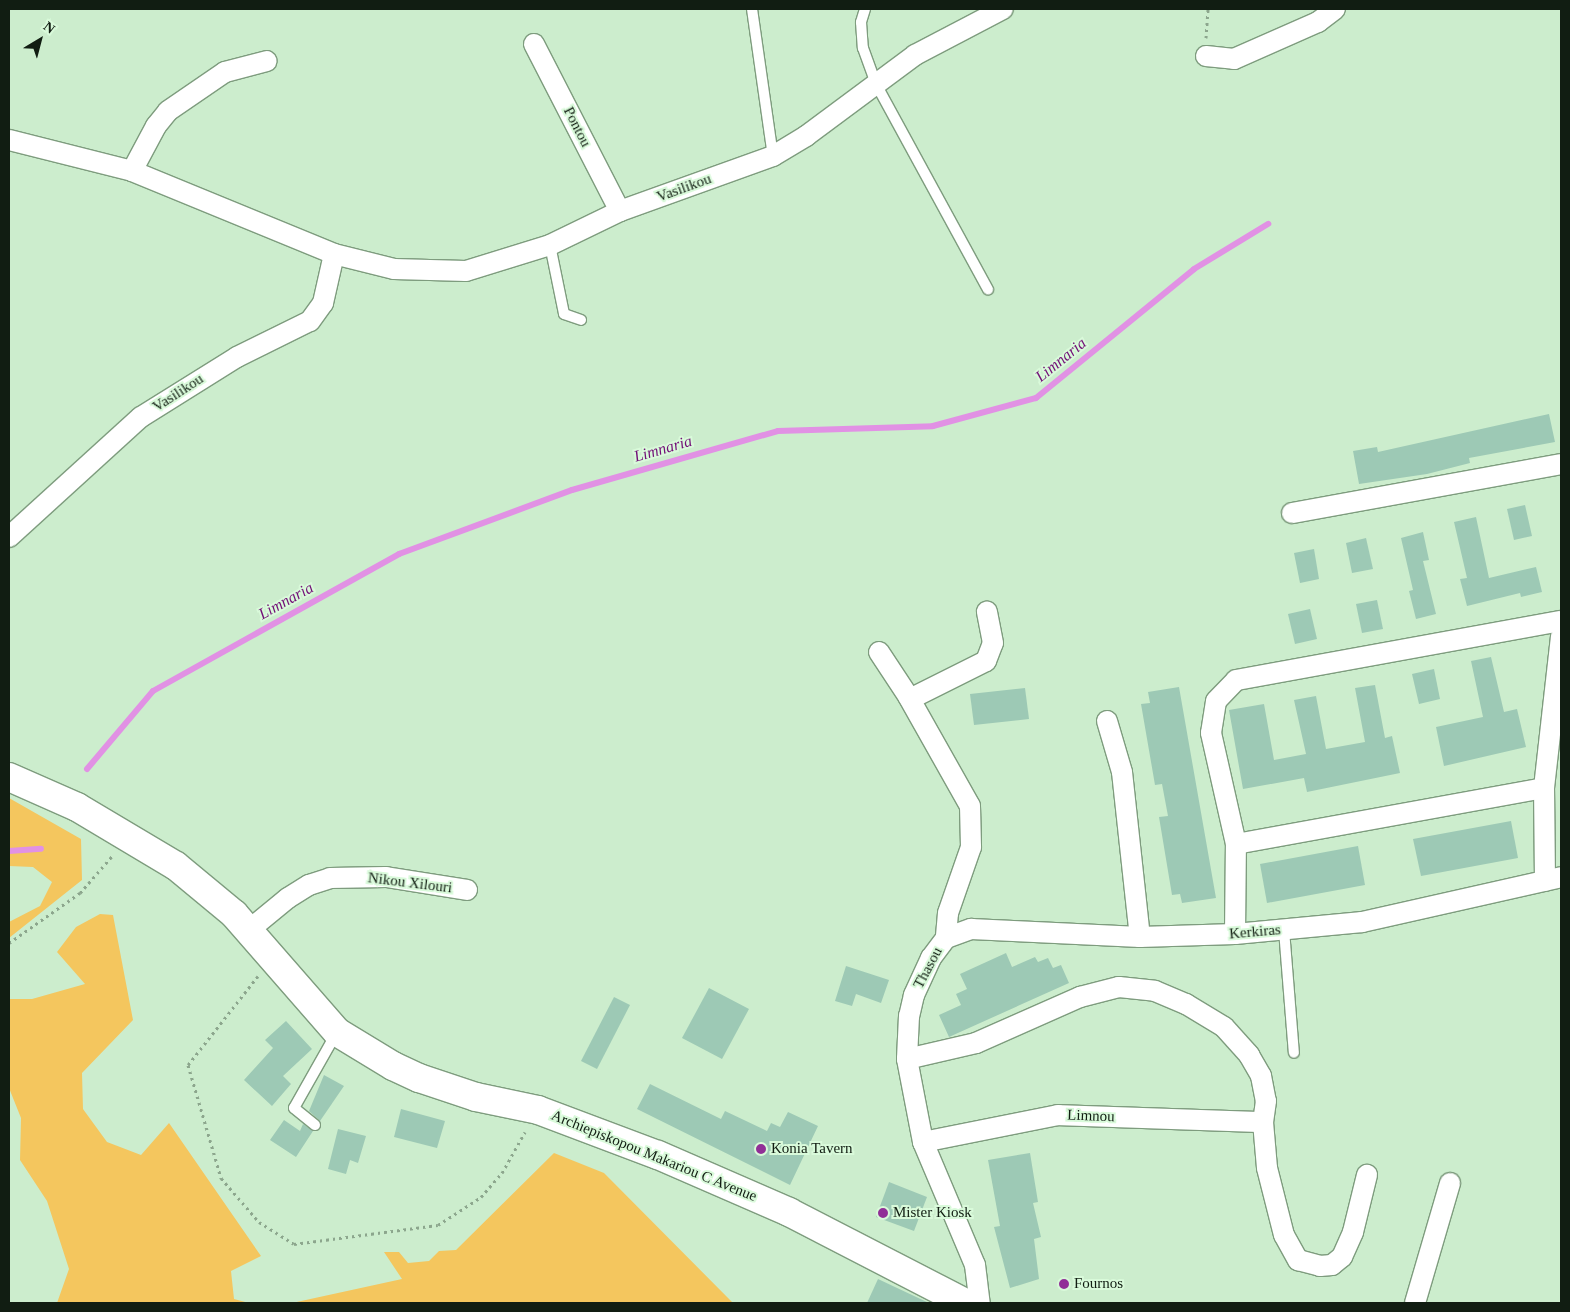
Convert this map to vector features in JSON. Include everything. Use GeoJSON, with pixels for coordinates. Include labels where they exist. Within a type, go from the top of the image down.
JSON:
{"type":"FeatureCollection","features":[{"type":"Feature","properties":{"kind":"main road","name":"Archiepiskopou Makariou C Avenue"},"geometry":{"type":"LineString","coordinates":[[9,777],[78,807],[130,836],[204,888],[249,930],[311,1005],[337,1032],[419,1078],[476,1097],[538,1110],[611,1135],[749,1194],[965,1303]]}},
{"type":"Feature","properties":{"kind":"street","name":"Vasilikou"},"geometry":{"type":"LineString","coordinates":[[9,140],[132,171],[334,254],[394,269],[466,271],[550,245],[620,211],[773,156],[806,136],[916,55],[1003,9]]}},
{"type":"Feature","properties":{"kind":"street"},"geometry":{"type":"LineString","coordinates":[[1206,56],[1234,59],[1318,22],[1335,9]]}},
{"type":"Feature","properties":{"kind":"street","name":"Pontou"},"geometry":{"type":"LineString","coordinates":[[534,44],[620,211]]}},
{"type":"Feature","properties":{"kind":"street"},"geometry":{"type":"LineString","coordinates":[[132,171],[156,126],[168,111],[226,72],[267,62]]}},
{"type":"Feature","properties":{"kind":"street","name":"Vasilikou"},"geometry":{"type":"LineString","coordinates":[[9,537],[141,417],[237,357],[310,321],[324,303],[334,254]]}},
{"type":"Feature","properties":{"kind":"street"},"geometry":{"type":"LineString","coordinates":[[1292,513],[1561,464]]}},
{"type":"Feature","properties":{"kind":"street"},"geometry":{"type":"LineString","coordinates":[[910,699],[986,661],[993,643],[986,612]]}},
{"type":"Feature","properties":{"kind":"street"},"geometry":{"type":"LineString","coordinates":[[1235,934],[1236,844],[1211,733],[1216,701],[1236,680],[1561,621]]}},
{"type":"Feature","properties":{"kind":"street"},"geometry":{"type":"LineString","coordinates":[[1553,879],[1544,788],[1561,636]]}},
{"type":"Feature","properties":{"kind":"street","name":"Thasou"},"geometry":{"type":"LineString","coordinates":[[879,652],[910,699],[970,806],[971,847],[948,913],[946,938],[931,958],[914,995],[909,1016],[907,1059],[923,1142],[975,1265],[980,1303]]}},
{"type":"Feature","properties":{"kind":"street"},"geometry":{"type":"LineString","coordinates":[[1107,721],[1122,772],[1140,937]]}},
{"type":"Feature","properties":{"kind":"street"},"geometry":{"type":"LineString","coordinates":[[1236,844],[1544,788]]}},
{"type":"Feature","properties":{"kind":"street","name":"Nikou Xilouri"},"geometry":{"type":"LineString","coordinates":[[249,930],[295,893],[309,885],[330,878],[386,877],[467,890]]}},
{"type":"Feature","properties":{"kind":"street","name":"Kerkiras"},"geometry":{"type":"LineString","coordinates":[[946,938],[971,929],[1140,937],[1235,934],[1284,930],[1362,922],[1553,879]]}},
{"type":"Feature","properties":{"kind":"street"},"geometry":{"type":"LineString","coordinates":[[907,1059],[948,1052],[976,1043],[1080,997],[1119,987],[1138,988],[1178,1000],[1234,1036],[1261,1076],[1266,1101],[1262,1122],[1267,1168],[1284,1235],[1298,1260],[1308,1265],[1332,1265],[1342,1257],[1353,1232],[1367,1175]]}},
{"type":"Feature","properties":{"kind":"street","name":"Limnou"},"geometry":{"type":"LineString","coordinates":[[923,1142],[1058,1115],[1262,1122]]}},
{"type":"Feature","properties":{"kind":"street"},"geometry":{"type":"LineString","coordinates":[[1415,1303],[1450,1183]]}},
{"type":"Feature","properties":{"kind":"lane"},"geometry":{"type":"LineString","coordinates":[[752,9],[773,156]]}},
{"type":"Feature","properties":{"kind":"lane"},"geometry":{"type":"LineString","coordinates":[[865,9],[860,22],[863,48],[876,84],[988,289]]}},
{"type":"Feature","properties":{"kind":"lane"},"geometry":{"type":"LineString","coordinates":[[550,245],[564,314],[581,320]]}},
{"type":"Feature","properties":{"kind":"lane"},"geometry":{"type":"LineString","coordinates":[[1284,930],[1294,1053]]}},
{"type":"Feature","properties":{"kind":"lane"},"geometry":{"type":"LineString","coordinates":[[315,1125],[294,1108],[337,1032]]}},
{"type":"Feature","properties":{"kind":"path"},"geometry":{"type":"LineString","coordinates":[[1206,56],[1208,9]]}},
{"type":"Feature","properties":{"kind":"path"},"geometry":{"type":"LineString","coordinates":[[9,943],[80,893],[130,836]]}},
{"type":"Feature","properties":{"kind":"path"},"geometry":{"type":"LineString","coordinates":[[272,957],[188,1065],[221,1178],[259,1222],[294,1244],[438,1225],[481,1197],[502,1173],[538,1110]]}},
{"type":"Feature","properties":{"kind":"shaded area"},"geometry":{"type":"Polygon","coordinates":[[[9,798],[81,839],[82,880],[9,938],[9,922],[40,906],[52,882],[33,867],[9,866],[9,798]]]}},
{"type":"Feature","properties":{"kind":"shaded area"},"geometry":{"type":"Polygon","coordinates":[[[100,914],[113,915],[133,1020],[82,1073],[83,1109],[107,1142],[141,1155],[169,1123],[261,1256],[231,1271],[234,1299],[249,1303],[57,1303],[69,1269],[47,1201],[20,1160],[21,1118],[9,1088],[9,999],[32,999],[85,984],[57,952],[76,927],[100,914]]]}},
{"type":"Feature","properties":{"kind":"shaded area"},"geometry":{"type":"Polygon","coordinates":[[[554,1153],[604,1173],[733,1303],[292,1303],[402,1279],[384,1252],[399,1252],[408,1263],[429,1261],[439,1251],[456,1250],[554,1153]]]}},
{"type":"Feature","properties":{"kind":"building"},"geometry":{"type":"Polygon","coordinates":[[[1549,414],[1555,442],[1469,458],[1470,463],[1427,474],[1359,484],[1353,451],[1377,447],[1378,452],[1549,414]]]}},
{"type":"Feature","properties":{"kind":"building"},"geometry":{"type":"Polygon","coordinates":[[[1525,505],[1532,536],[1514,540],[1507,509],[1525,505]]]}},
{"type":"Feature","properties":{"kind":"building"},"geometry":{"type":"Polygon","coordinates":[[[1476,517],[1489,578],[1536,567],[1542,592],[1521,597],[1520,593],[1467,606],[1460,579],[1467,578],[1454,522],[1476,517]]]}},
{"type":"Feature","properties":{"kind":"building"},"geometry":{"type":"Polygon","coordinates":[[[1423,532],[1429,560],[1423,561],[1436,614],[1416,619],[1409,591],[1413,590],[1401,538],[1423,532]]]}},
{"type":"Feature","properties":{"kind":"building"},"geometry":{"type":"Polygon","coordinates":[[[1366,538],[1373,569],[1352,573],[1346,543],[1366,538]]]}},
{"type":"Feature","properties":{"kind":"building"},"geometry":{"type":"Polygon","coordinates":[[[1314,549],[1319,579],[1300,583],[1294,553],[1314,549]]]}},
{"type":"Feature","properties":{"kind":"building"},"geometry":{"type":"Polygon","coordinates":[[[1377,600],[1383,629],[1362,633],[1356,604],[1377,600]]]}},
{"type":"Feature","properties":{"kind":"building"},"geometry":{"type":"Polygon","coordinates":[[[1310,609],[1317,639],[1295,644],[1288,614],[1310,609]]]}},
{"type":"Feature","properties":{"kind":"building"},"geometry":{"type":"Polygon","coordinates":[[[1491,657],[1504,712],[1517,709],[1526,747],[1444,766],[1436,727],[1483,717],[1471,661],[1491,657]]]}},
{"type":"Feature","properties":{"kind":"building"},"geometry":{"type":"Polygon","coordinates":[[[1434,669],[1440,699],[1419,704],[1412,674],[1434,669]]]}},
{"type":"Feature","properties":{"kind":"building"},"geometry":{"type":"Polygon","coordinates":[[[1375,685],[1385,738],[1392,736],[1400,773],[1307,792],[1304,778],[1243,789],[1229,710],[1264,704],[1274,760],[1306,754],[1294,700],[1316,696],[1326,749],[1365,742],[1355,688],[1375,685]]]}},
{"type":"Feature","properties":{"kind":"building"},"geometry":{"type":"Polygon","coordinates":[[[1179,687],[1216,898],[1182,903],[1180,894],[1172,895],[1159,817],[1168,816],[1162,784],[1155,785],[1141,704],[1150,703],[1148,692],[1179,687]]]}},
{"type":"Feature","properties":{"kind":"building"},"geometry":{"type":"Polygon","coordinates":[[[1025,688],[1029,719],[974,725],[970,694],[1025,688]]]}},
{"type":"Feature","properties":{"kind":"building"},"geometry":{"type":"Polygon","coordinates":[[[1511,821],[1518,858],[1421,876],[1413,839],[1511,821]]]}},
{"type":"Feature","properties":{"kind":"building"},"geometry":{"type":"Polygon","coordinates":[[[1358,846],[1365,885],[1267,903],[1260,864],[1358,846]]]}},
{"type":"Feature","properties":{"kind":"building"},"geometry":{"type":"Polygon","coordinates":[[[1006,953],[1012,967],[1035,957],[1038,962],[1048,958],[1053,968],[1061,965],[1069,983],[949,1037],[939,1015],[961,1005],[956,994],[967,989],[960,974],[1006,953]]]}},
{"type":"Feature","properties":{"kind":"building"},"geometry":{"type":"Polygon","coordinates":[[[846,966],[889,980],[881,1003],[856,994],[852,1006],[835,1001],[846,966]]]}},
{"type":"Feature","properties":{"kind":"building"},"geometry":{"type":"Polygon","coordinates":[[[709,988],[749,1009],[722,1059],[682,1038],[709,988]]]}},
{"type":"Feature","properties":{"kind":"building"},"geometry":{"type":"Polygon","coordinates":[[[614,997],[630,1005],[597,1069],[581,1061],[614,997]]]}},
{"type":"Feature","properties":{"kind":"building"},"geometry":{"type":"Polygon","coordinates":[[[286,1021],[312,1049],[283,1076],[291,1084],[272,1106],[244,1080],[273,1048],[265,1040],[286,1021]]]}},
{"type":"Feature","properties":{"kind":"building"},"geometry":{"type":"Polygon","coordinates":[[[324,1075],[344,1086],[320,1121],[309,1111],[324,1075]]]}},
{"type":"Feature","properties":{"kind":"building","name":"Konia Tavern"},"geometry":{"type":"Polygon","coordinates":[[[650,1084],[721,1119],[725,1111],[767,1131],[771,1123],[780,1127],[788,1112],[818,1126],[790,1185],[637,1109],[650,1084]]]}},
{"type":"Feature","properties":{"kind":"building"},"geometry":{"type":"Polygon","coordinates":[[[401,1109],[445,1121],[437,1148],[394,1137],[401,1109]]]}},
{"type":"Feature","properties":{"kind":"building"},"geometry":{"type":"Polygon","coordinates":[[[284,1120],[300,1131],[303,1124],[313,1131],[296,1157],[270,1140],[284,1120]]]}},
{"type":"Feature","properties":{"kind":"building"},"geometry":{"type":"Polygon","coordinates":[[[338,1129],[366,1136],[358,1163],[350,1160],[346,1174],[328,1169],[338,1129]]]}},
{"type":"Feature","properties":{"kind":"building"},"geometry":{"type":"Polygon","coordinates":[[[1030,1153],[1038,1202],[1033,1203],[1041,1237],[1034,1239],[1039,1279],[1010,1288],[994,1227],[1000,1226],[988,1160],[1030,1153]]]}},
{"type":"Feature","properties":{"kind":"building"},"geometry":{"type":"Polygon","coordinates":[[[889,1182],[927,1197],[914,1231],[876,1217],[889,1182]]]}},
{"type":"Feature","properties":{"kind":"building"},"geometry":{"type":"Polygon","coordinates":[[[878,1279],[929,1303],[867,1303],[878,1279]]]}},
{"type":"Feature","properties":{"kind":"waterway","name":"Limnaria"},"geometry":{"type":"LineString","coordinates":[[87,769],[153,691],[399,554],[572,490],[778,431],[933,426],[1036,398],[1194,269],[1268,224]]}},
{"type":"Feature","properties":{"kind":"waterway","name":"Limnaria"},"geometry":{"type":"LineString","coordinates":[[9,851],[41,849]]}},
{"type":"Feature","properties":{"kind":"place","name":"Konia Tavern"},"geometry":{"type":"Point","coordinates":[761,1149]}},
{"type":"Feature","properties":{"kind":"place","name":"Mister Kiosk"},"geometry":{"type":"Point","coordinates":[883,1213]}},
{"type":"Feature","properties":{"kind":"place","name":"Fournos"},"geometry":{"type":"Point","coordinates":[1064,1284]}}]}
